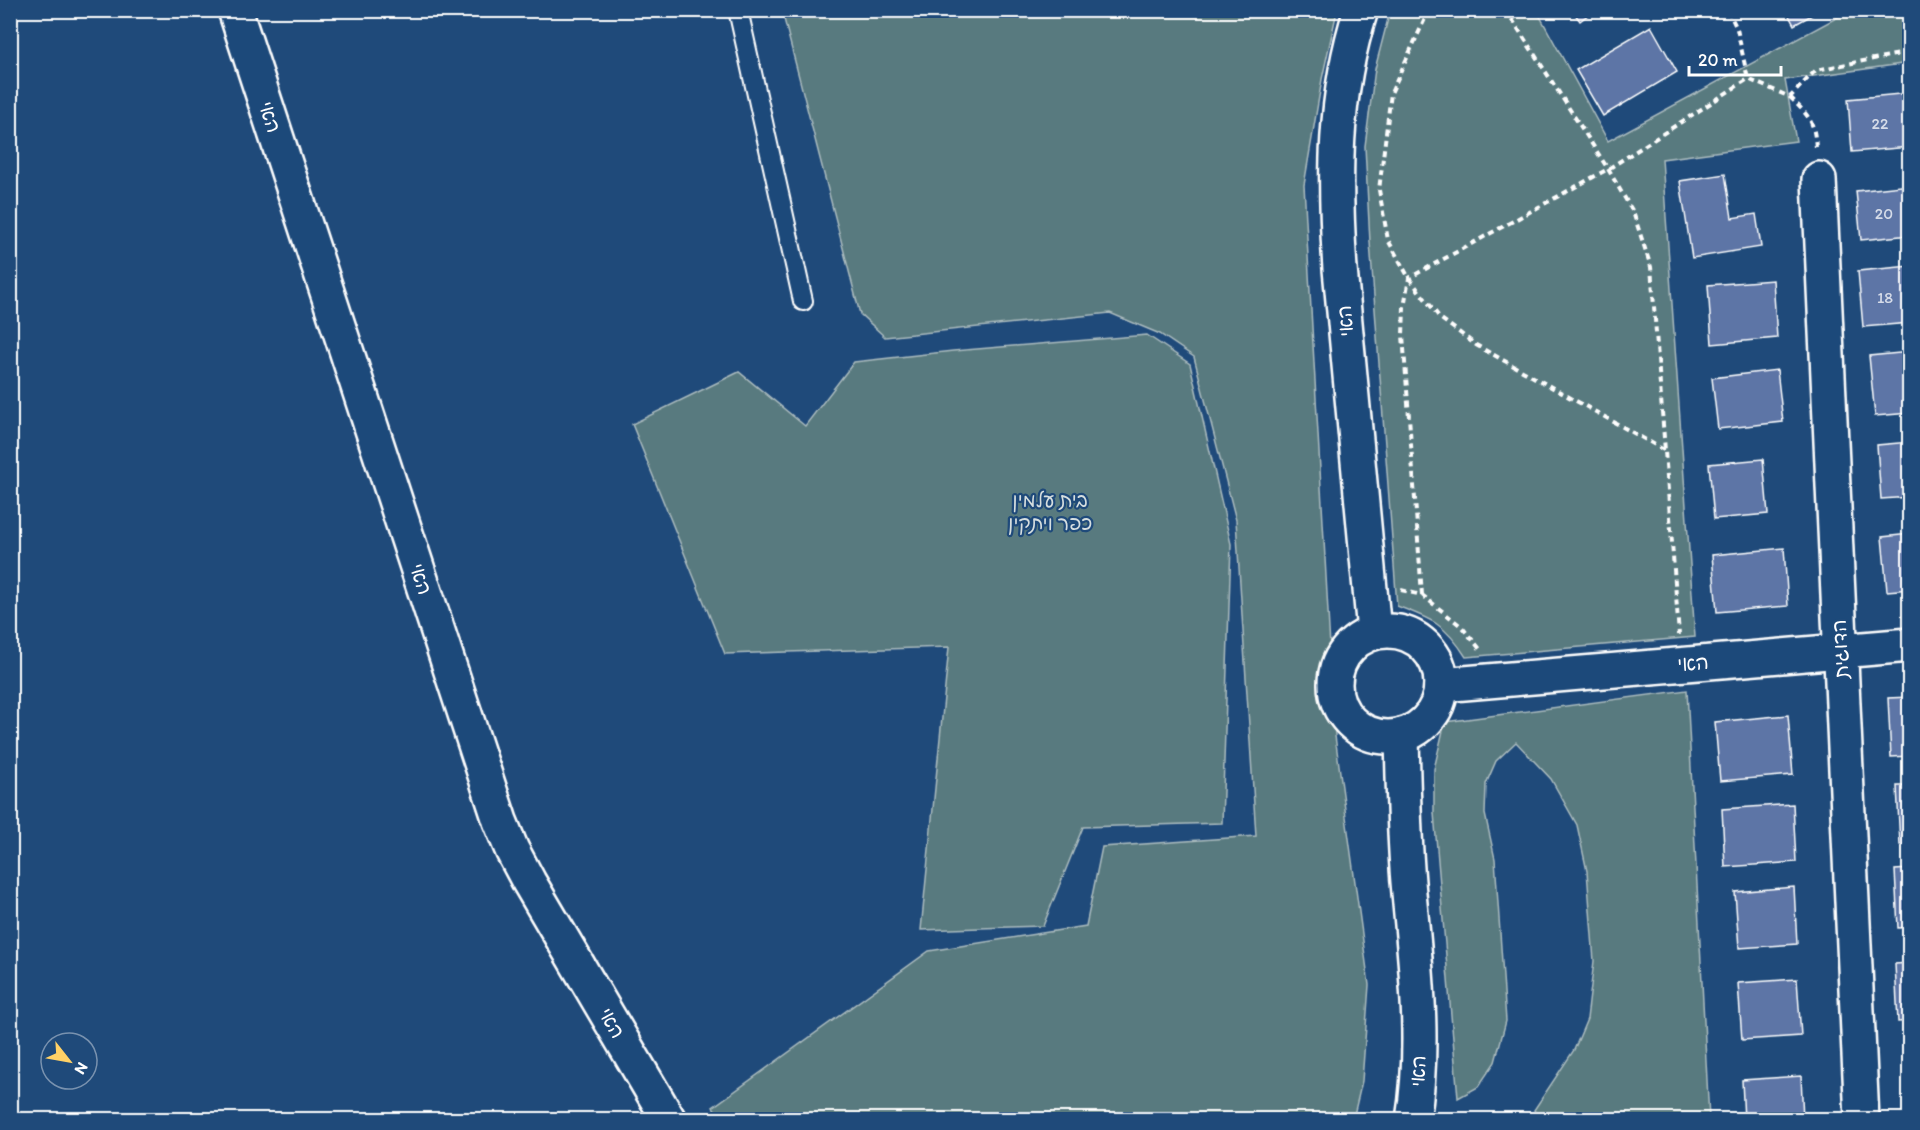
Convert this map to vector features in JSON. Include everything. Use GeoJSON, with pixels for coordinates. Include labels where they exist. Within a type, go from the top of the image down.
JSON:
{"type":"FeatureCollection","features":[{"type":"Feature","properties":{"kind":"street","name":"האי"},"geometry":{"type":"LineString","coordinates":[[235,10],[500,821],[529,882],[669,1119]]}},
{"type":"Feature","properties":{"kind":"street","name":"האי"},"geometry":{"type":"LineString","coordinates":[[1361,10],[1353,36],[1341,98],[1336,155],[1336,215],[1374,632]]}},
{"type":"Feature","properties":{"kind":"street","name":"הדוגית"},"geometry":{"type":"LineString","coordinates":[[1819,179],[1862,1119]]}},
{"type":"Feature","properties":{"kind":"street"},"geometry":{"type":"LineString","coordinates":[[1398,631],[1414,636],[1427,646],[1436,660],[1441,685],[1437,706],[1428,719],[1416,729],[1402,735],[1385,737],[1368,734],[1353,724],[1342,710],[1335,694],[1335,676],[1340,659],[1351,645],[1374,632],[1398,631]]}},
{"type":"Feature","properties":{"kind":"street","name":"האי"},"geometry":{"type":"LineString","coordinates":[[1441,685],[1910,645]]}},
{"type":"Feature","properties":{"kind":"street","name":"האי"},"geometry":{"type":"LineString","coordinates":[[1402,735],[1405,843],[1420,1019],[1418,1090],[1420,1118]]}},
{"type":"Feature","properties":{"kind":"lane"},"geometry":{"type":"LineString","coordinates":[[738,10],[803,301]]}},
{"type":"Feature","properties":{"kind":"path"},"geometry":{"type":"LineString","coordinates":[[1429,10],[1391,93],[1379,189],[1388,240],[1409,278],[1440,318],[1476,345],[1664,450]]}},
{"type":"Feature","properties":{"kind":"path"},"geometry":{"type":"LineString","coordinates":[[1506,10],[1633,212],[1651,267],[1681,664]]}},
{"type":"Feature","properties":{"kind":"path"},"geometry":{"type":"LineString","coordinates":[[1728,10],[1737,29],[1748,79]]}},
{"type":"Feature","properties":{"kind":"path"},"geometry":{"type":"LineString","coordinates":[[1790,97],[1816,70],[1910,52]]}},
{"type":"Feature","properties":{"kind":"path"},"geometry":{"type":"LineString","coordinates":[[1409,278],[1608,169],[1748,79]]}},
{"type":"Feature","properties":{"kind":"path"},"geometry":{"type":"LineString","coordinates":[[1748,79],[1790,97],[1810,118],[1815,135],[1819,179]]}},
{"type":"Feature","properties":{"kind":"path"},"geometry":{"type":"LineString","coordinates":[[1409,278],[1404,307],[1403,335],[1422,595]]}},
{"type":"Feature","properties":{"kind":"path"},"geometry":{"type":"LineString","coordinates":[[1370,582],[1422,595],[1461,626],[1481,650],[1491,681]]}},
{"type":"Feature","properties":{"kind":"green space"},"geometry":{"type":"Polygon","coordinates":[[[782,11],[1337,11],[1322,79],[1304,185],[1335,736],[1369,985],[1362,1081],[1353,1119],[723,1120],[713,1107],[929,951],[1086,926],[1102,847],[1256,836],[1236,520],[1194,357],[1160,334],[1110,313],[885,337],[860,314],[782,11]]]}},
{"type":"Feature","properties":{"kind":"green space"},"geometry":{"type":"Polygon","coordinates":[[[1390,11],[1537,11],[1608,141],[1849,11],[1909,11],[1909,63],[1785,80],[1796,141],[1662,159],[1695,637],[1466,657],[1451,637],[1437,624],[1397,606],[1365,146],[1375,69],[1390,11]]]}},
{"type":"Feature","properties":{"kind":"green space","name":"בית עלמין כפר ויתקין"},"geometry":{"type":"Polygon","coordinates":[[[1147,335],[1190,364],[1231,544],[1222,823],[1083,827],[1043,926],[921,930],[949,647],[725,654],[632,424],[739,372],[805,426],[854,362],[953,351],[1147,335]]]}},
{"type":"Feature","properties":{"kind":"green space"},"geometry":{"type":"Polygon","coordinates":[[[1687,690],[1709,1119],[1539,1119],[1534,1110],[1574,1050],[1587,1019],[1594,961],[1587,871],[1577,825],[1551,779],[1516,742],[1496,761],[1486,784],[1485,814],[1495,859],[1506,1021],[1495,1062],[1478,1087],[1458,1098],[1434,813],[1434,769],[1445,722],[1687,690]]]}},
{"type":"Feature","properties":{"kind":"building"},"geometry":{"type":"Polygon","coordinates":[[[1572,10],[1594,10],[1580,21],[1572,10]]]}},
{"type":"Feature","properties":{"kind":"building"},"geometry":{"type":"Polygon","coordinates":[[[1786,10],[1821,10],[1794,25],[1786,10]]]}},
{"type":"Feature","properties":{"kind":"building"},"geometry":{"type":"Polygon","coordinates":[[[1651,26],[1677,72],[1603,116],[1576,70],[1651,26]]]}},
{"type":"Feature","properties":{"kind":"building"},"geometry":{"type":"Polygon","coordinates":[[[1910,93],[1910,147],[1852,152],[1848,99],[1910,93]]]}},
{"type":"Feature","properties":{"kind":"building"},"geometry":{"type":"Polygon","coordinates":[[[1725,174],[1732,218],[1756,214],[1761,247],[1692,258],[1680,181],[1725,174]]]}},
{"type":"Feature","properties":{"kind":"building"},"geometry":{"type":"Polygon","coordinates":[[[1910,185],[1910,235],[1861,240],[1856,191],[1910,185]]]}},
{"type":"Feature","properties":{"kind":"building"},"geometry":{"type":"Polygon","coordinates":[[[1910,266],[1910,323],[1863,327],[1858,271],[1910,266]]]}},
{"type":"Feature","properties":{"kind":"building"},"geometry":{"type":"Polygon","coordinates":[[[1773,280],[1777,338],[1712,344],[1708,285],[1773,280]]]}},
{"type":"Feature","properties":{"kind":"building"},"geometry":{"type":"Polygon","coordinates":[[[1910,352],[1910,413],[1875,416],[1869,356],[1910,352]]]}},
{"type":"Feature","properties":{"kind":"building"},"geometry":{"type":"Polygon","coordinates":[[[1777,370],[1783,422],[1718,429],[1712,378],[1777,370]]]}},
{"type":"Feature","properties":{"kind":"building"},"geometry":{"type":"Polygon","coordinates":[[[1910,442],[1910,497],[1881,499],[1877,445],[1910,442]]]}},
{"type":"Feature","properties":{"kind":"building"},"geometry":{"type":"Polygon","coordinates":[[[1763,459],[1768,514],[1714,519],[1709,464],[1763,459]]]}},
{"type":"Feature","properties":{"kind":"building"},"geometry":{"type":"Polygon","coordinates":[[[1910,534],[1910,589],[1887,591],[1882,537],[1910,534]]]}},
{"type":"Feature","properties":{"kind":"building"},"geometry":{"type":"Polygon","coordinates":[[[1784,548],[1788,606],[1717,612],[1712,555],[1784,548]]]}},
{"type":"Feature","properties":{"kind":"building"},"geometry":{"type":"Polygon","coordinates":[[[1910,697],[1910,756],[1891,757],[1888,698],[1910,697]]]}},
{"type":"Feature","properties":{"kind":"building"},"geometry":{"type":"Polygon","coordinates":[[[1788,715],[1793,775],[1720,781],[1715,722],[1788,715]]]}},
{"type":"Feature","properties":{"kind":"building"},"geometry":{"type":"Polygon","coordinates":[[[1897,786],[1910,786],[1910,844],[1900,845],[1897,786]]]}},
{"type":"Feature","properties":{"kind":"building"},"geometry":{"type":"Polygon","coordinates":[[[1793,804],[1796,862],[1725,867],[1722,809],[1793,804]]]}},
{"type":"Feature","properties":{"kind":"building"},"geometry":{"type":"Polygon","coordinates":[[[1910,869],[1910,927],[1898,928],[1895,870],[1910,869]]]}},
{"type":"Feature","properties":{"kind":"building"},"geometry":{"type":"Polygon","coordinates":[[[1794,887],[1797,944],[1739,948],[1735,892],[1794,887]]]}},
{"type":"Feature","properties":{"kind":"building"},"geometry":{"type":"Polygon","coordinates":[[[1910,963],[1910,1021],[1898,1022],[1895,964],[1910,963]]]}},
{"type":"Feature","properties":{"kind":"building"},"geometry":{"type":"Polygon","coordinates":[[[1797,979],[1801,1036],[1742,1040],[1738,983],[1797,979]]]}},
{"type":"Feature","properties":{"kind":"building"},"geometry":{"type":"Polygon","coordinates":[[[1801,1076],[1803,1120],[1744,1120],[1742,1080],[1801,1076]]]}}]}
